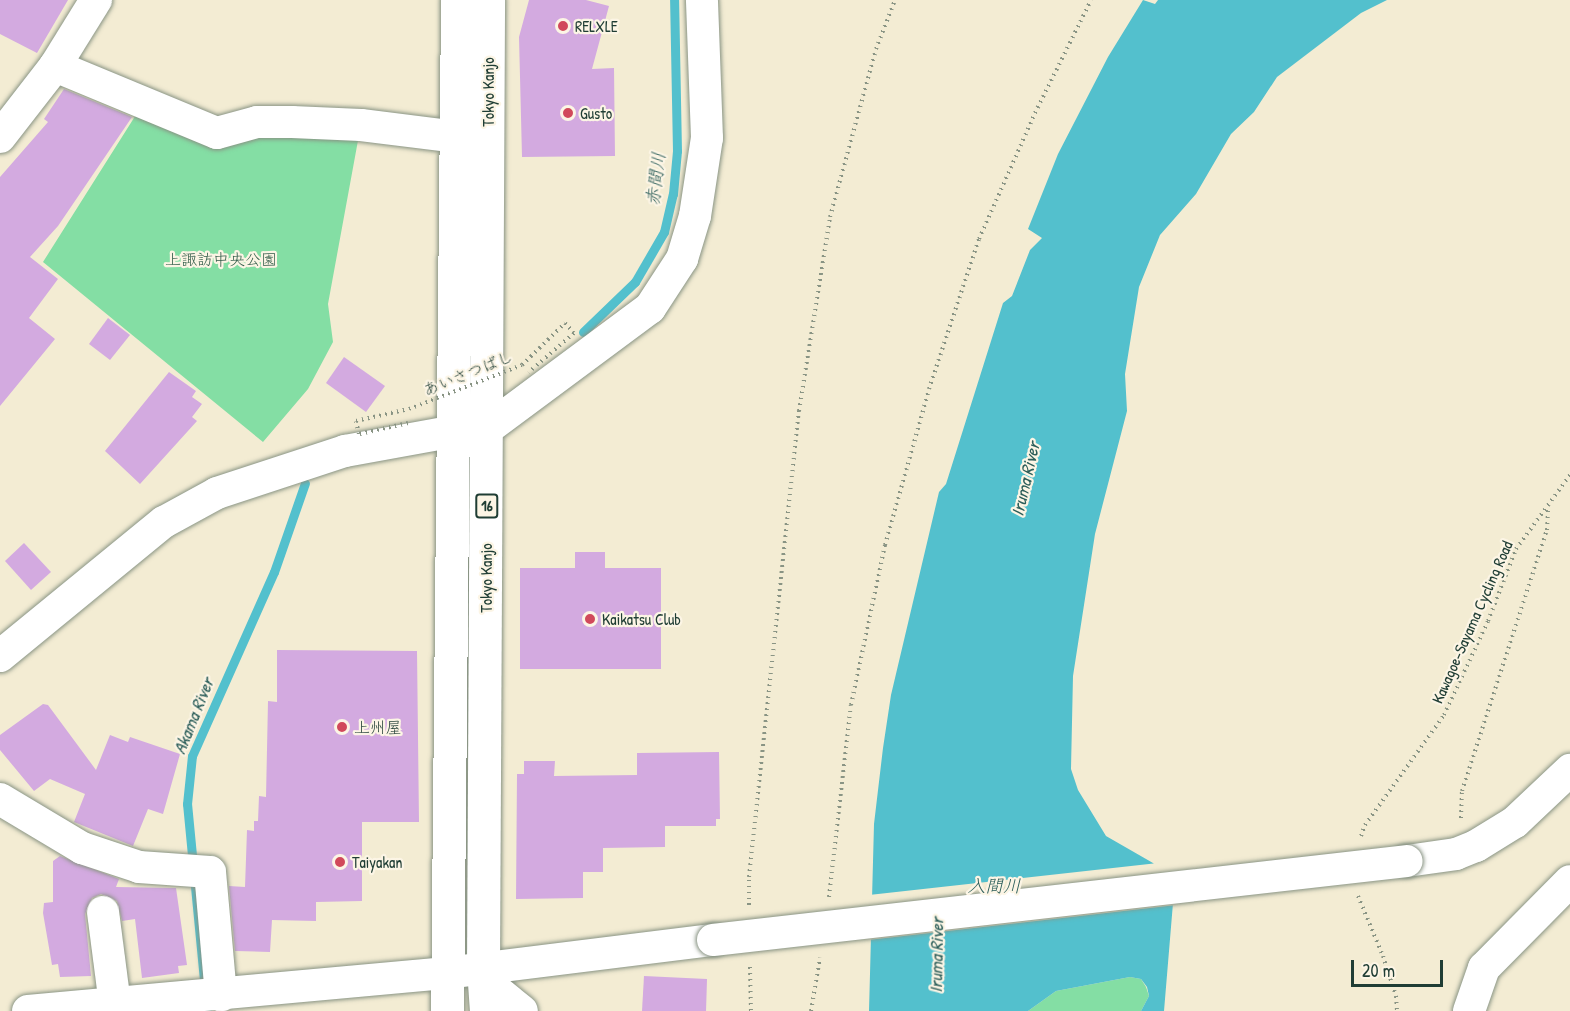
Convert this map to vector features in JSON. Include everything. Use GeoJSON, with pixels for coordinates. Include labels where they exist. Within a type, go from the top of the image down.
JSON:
{"type":"FeatureCollection","features":[{"type":"Feature","properties":{"kind":"highway","name":"Tokyo Kanjo"},"geometry":{"type":"LineString","coordinates":[[447,1011],[458,137],[457,0]]}},
{"type":"Feature","properties":{"kind":"highway","name":"Tokyo Kanjo"},"geometry":{"type":"LineString","coordinates":[[485,987],[488,0]]}},
{"type":"Feature","properties":{"kind":"street"},"geometry":{"type":"LineString","coordinates":[[0,137],[55,66],[96,0]]}},
{"type":"Feature","properties":{"kind":"street"},"geometry":{"type":"LineString","coordinates":[[487,429],[650,308],[682,259],[695,216],[707,138],[702,0]]}},
{"type":"Feature","properties":{"kind":"street"},"geometry":{"type":"LineString","coordinates":[[55,66],[217,133],[257,122],[361,125],[458,137]]}},
{"type":"Feature","properties":{"kind":"street"},"geometry":{"type":"LineString","coordinates":[[0,656],[164,522],[217,493],[345,451],[455,431]]}},
{"type":"Feature","properties":{"kind":"street"},"geometry":{"type":"LineString","coordinates":[[485,987],[713,940],[1456,854],[1476,846],[1515,822],[1570,770]]}},
{"type":"Feature","properties":{"kind":"street"},"geometry":{"type":"LineString","coordinates":[[0,799],[82,848],[139,867],[210,872],[210,997]]}},
{"type":"Feature","properties":{"kind":"street"},"geometry":{"type":"LineString","coordinates":[[1469,1011],[1484,968],[1567,889]]}},
{"type":"Feature","properties":{"kind":"street"},"geometry":{"type":"LineString","coordinates":[[103,912],[120,1007]]}},
{"type":"Feature","properties":{"kind":"street"},"geometry":{"type":"LineString","coordinates":[[28,1011],[120,1007],[447,973],[485,987],[522,1011]]}},
{"type":"Feature","properties":{"kind":"path"},"geometry":{"type":"LineString","coordinates":[[749,910],[749,877],[799,411],[830,217],[864,91],[895,0]]}},
{"type":"Feature","properties":{"kind":"path"},"geometry":{"type":"LineString","coordinates":[[827,909],[851,705],[885,545],[929,388],[980,239],[1035,113],[1091,0]]}},
{"type":"Feature","properties":{"kind":"path","name":"あいさつばし"},"geometry":{"type":"LineString","coordinates":[[408,423],[358,434],[356,421],[409,410],[522,365],[565,322],[574,333],[529,372]]}},
{"type":"Feature","properties":{"kind":"path","name":"Kawagoe-Sayama Cycling Road"},"geometry":{"type":"LineString","coordinates":[[1357,846],[1365,825],[1444,715],[1488,621],[1516,549],[1570,475]]}},
{"type":"Feature","properties":{"kind":"path"},"geometry":{"type":"LineString","coordinates":[[1462,828],[1462,791],[1547,530],[1548,508]]}},
{"type":"Feature","properties":{"kind":"path"},"geometry":{"type":"LineString","coordinates":[[1354,889],[1383,956],[1396,996],[1397,1011]]}},
{"type":"Feature","properties":{"kind":"path"},"geometry":{"type":"LineString","coordinates":[[811,1011],[820,954]]}},
{"type":"Feature","properties":{"kind":"path"},"geometry":{"type":"LineString","coordinates":[[750,955],[751,1011]]}},
{"type":"Feature","properties":{"kind":"green space","name":"上諏訪中央公園"},"geometry":{"type":"Polygon","coordinates":[[[139,110],[245,136],[359,135],[328,304],[333,342],[308,389],[263,442],[43,262],[139,110]]]}},
{"type":"Feature","properties":{"kind":"green space"},"geometry":{"type":"Polygon","coordinates":[[[1130,977],[1141,979],[1149,996],[1141,1011],[1028,1011],[1056,991],[1130,977]]]}},
{"type":"Feature","properties":{"kind":"water","name":"入間川"},"geometry":{"type":"Polygon","coordinates":[[[1143,0],[1155,4],[1158,0],[1387,0],[1361,13],[1277,77],[1254,112],[1231,134],[1196,194],[1160,235],[1139,287],[1125,374],[1127,411],[1095,534],[1073,676],[1071,769],[1078,790],[1106,836],[1153,863],[1169,879],[1174,891],[1164,1011],[1141,1011],[1149,996],[1147,987],[1141,979],[1130,977],[1056,991],[1028,1011],[869,1011],[874,824],[883,748],[891,695],[939,492],[946,484],[1003,303],[1012,296],[1030,250],[1042,238],[1028,229],[1058,154],[1108,57],[1143,0]]]}},
{"type":"Feature","properties":{"kind":"pier"},"geometry":{"type":"Polygon","coordinates":[[[1158,863],[1172,877],[1176,905],[868,940],[869,895],[1158,863]]]}},
{"type":"Feature","properties":{"kind":"building"},"geometry":{"type":"Polygon","coordinates":[[[0,0],[68,0],[37,53],[0,34],[0,0]]]}},
{"type":"Feature","properties":{"kind":"building"},"geometry":{"type":"Polygon","coordinates":[[[529,0],[586,0],[609,6],[592,69],[614,68],[615,156],[522,157],[519,37],[529,0]]]}},
{"type":"Feature","properties":{"kind":"building"},"geometry":{"type":"Polygon","coordinates":[[[64,89],[132,117],[58,226],[30,257],[58,279],[29,318],[55,339],[0,406],[0,177],[48,122],[44,119],[64,89]]]}},
{"type":"Feature","properties":{"kind":"building"},"geometry":{"type":"Polygon","coordinates":[[[108,318],[130,335],[110,360],[89,344],[108,318]]]}},
{"type":"Feature","properties":{"kind":"building"},"geometry":{"type":"Polygon","coordinates":[[[344,357],[385,386],[366,412],[326,383],[344,357]]]}},
{"type":"Feature","properties":{"kind":"building"},"geometry":{"type":"Polygon","coordinates":[[[169,372],[196,391],[192,397],[202,404],[192,417],[197,421],[140,484],[105,451],[169,372]]]}},
{"type":"Feature","properties":{"kind":"building"},"geometry":{"type":"Polygon","coordinates":[[[24,543],[51,572],[31,590],[5,561],[24,543]]]}},
{"type":"Feature","properties":{"kind":"building","name":"Kaikatsu Club"},"geometry":{"type":"Polygon","coordinates":[[[575,552],[605,552],[605,568],[661,568],[661,669],[520,669],[520,568],[575,568],[575,552]]]}},
{"type":"Feature","properties":{"kind":"building"},"geometry":{"type":"Polygon","coordinates":[[[277,650],[417,651],[419,822],[362,822],[362,901],[316,902],[316,921],[272,920],[270,952],[235,951],[229,886],[245,887],[247,830],[254,831],[254,821],[258,821],[259,796],[266,797],[268,701],[277,702],[277,650]]]}},
{"type":"Feature","properties":{"kind":"building"},"geometry":{"type":"Polygon","coordinates":[[[43,704],[48,705],[96,770],[110,735],[128,742],[130,737],[180,754],[163,814],[148,809],[133,846],[74,822],[85,794],[50,779],[34,791],[0,750],[0,735],[43,704]]]}},
{"type":"Feature","properties":{"kind":"building"},"geometry":{"type":"Polygon","coordinates":[[[719,752],[720,819],[716,819],[716,826],[665,826],[665,847],[603,848],[603,872],[583,872],[583,898],[516,899],[517,774],[524,774],[524,761],[555,761],[554,776],[637,775],[637,753],[719,752]]]}},
{"type":"Feature","properties":{"kind":"building"},"geometry":{"type":"Polygon","coordinates":[[[60,856],[119,879],[116,887],[176,888],[187,965],[178,966],[179,973],[142,978],[135,919],[122,921],[117,901],[101,894],[92,898],[85,914],[91,976],[60,977],[58,964],[52,965],[43,913],[44,903],[53,902],[53,861],[60,856]]]}},
{"type":"Feature","properties":{"kind":"building"},"geometry":{"type":"Polygon","coordinates":[[[644,976],[707,979],[706,1011],[642,1011],[644,976]]]}},
{"type":"Feature","properties":{"kind":"waterway","name":"赤間川"},"geometry":{"type":"LineString","coordinates":[[583,332],[635,282],[664,232],[673,194],[677,151],[674,0]]}},
{"type":"Feature","properties":{"kind":"waterway","name":"Akama River"},"geometry":{"type":"LineString","coordinates":[[207,1011],[187,804],[192,756],[274,572],[305,483]]}},
{"type":"Feature","properties":{"kind":"place","name":"RELXLE"},"geometry":{"type":"Point","coordinates":[563,26]}},
{"type":"Feature","properties":{"kind":"place","name":"Gusto"},"geometry":{"type":"Point","coordinates":[568,113]}},
{"type":"Feature","properties":{"kind":"place","name":"Kaikatsu Club"},"geometry":{"type":"Point","coordinates":[590,619]}},
{"type":"Feature","properties":{"kind":"place","name":"上州屋"},"geometry":{"type":"Point","coordinates":[342,727]}},
{"type":"Feature","properties":{"kind":"place","name":"Taiyakan"},"geometry":{"type":"Point","coordinates":[340,862]}},
{"type":"Feature","properties":{"kind":"water label","name":"Iruma River"},"geometry":{"type":"Point","coordinates":[1026,479]}},
{"type":"Feature","properties":{"kind":"water label","name":"Iruma River"},"geometry":{"type":"Point","coordinates":[937,955]}}]}
